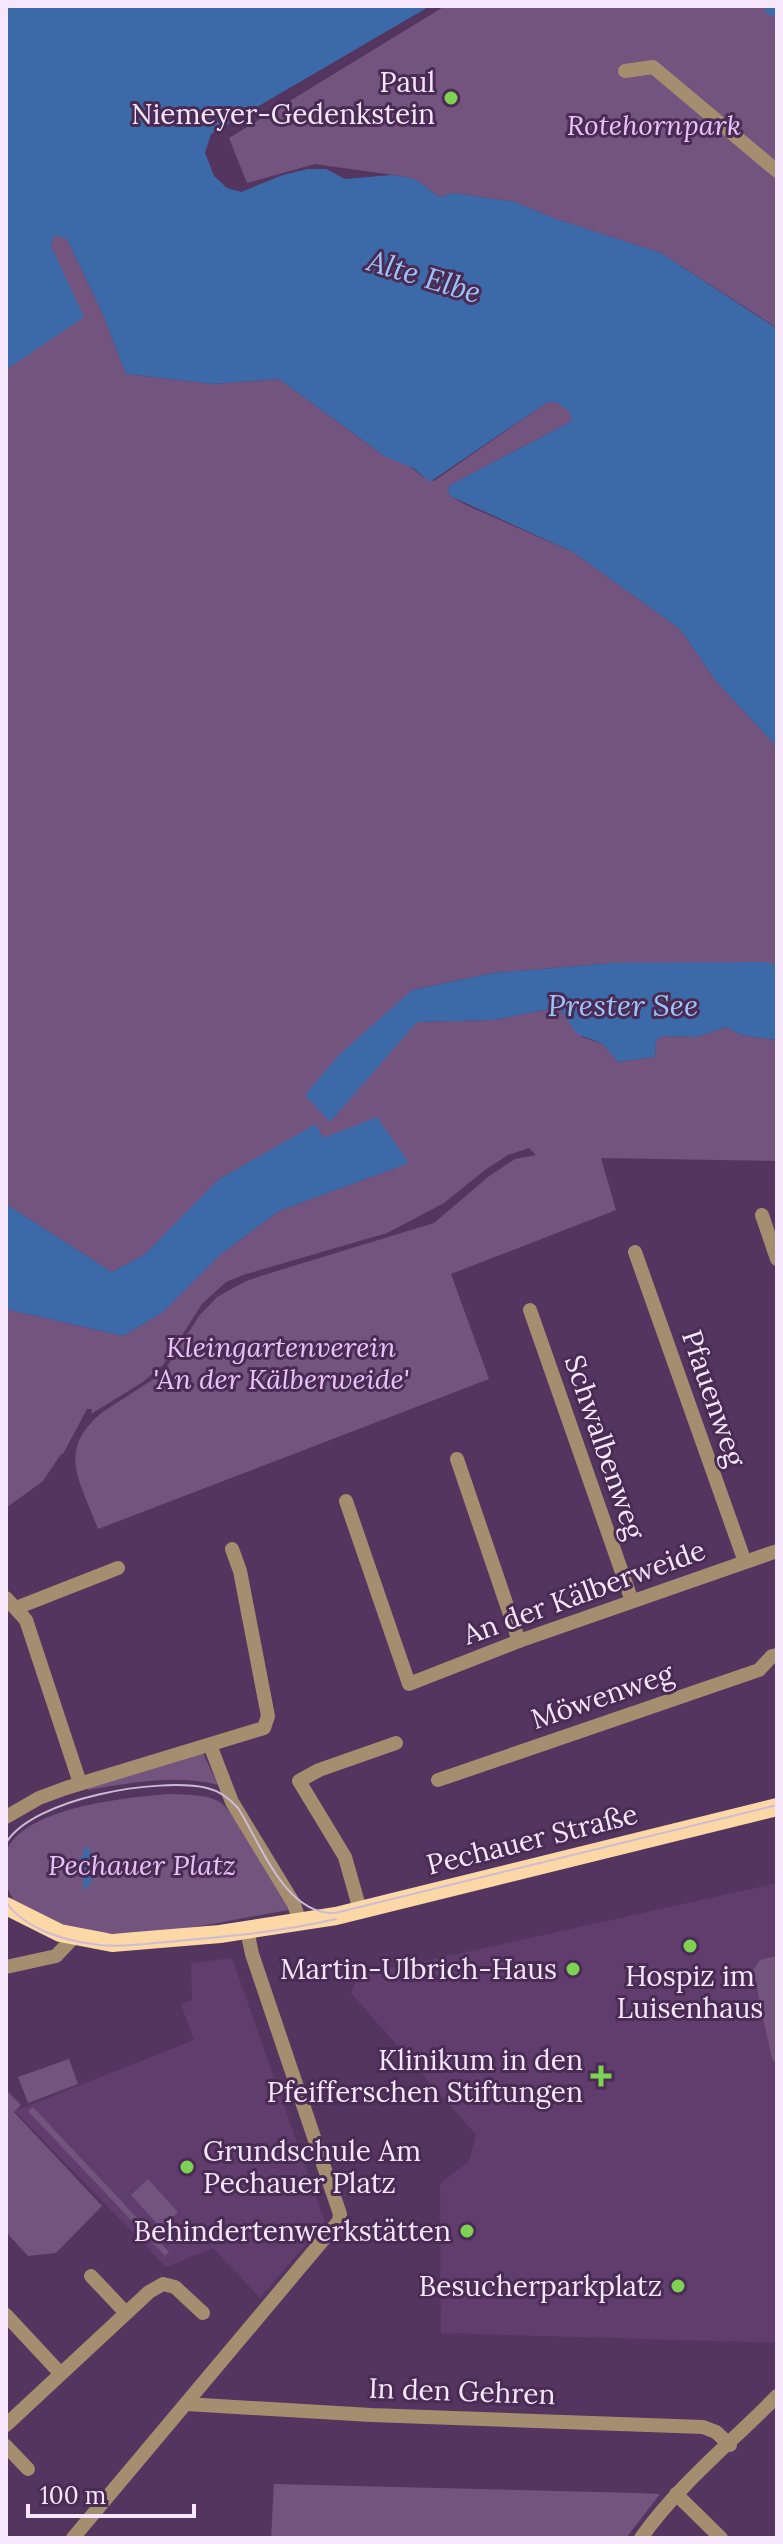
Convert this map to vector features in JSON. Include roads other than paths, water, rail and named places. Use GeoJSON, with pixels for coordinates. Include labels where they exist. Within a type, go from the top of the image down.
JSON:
{"type":"FeatureCollection","features":[{"type":"Feature","properties":{"kind":"main road","name":"Pechauer Straße"},"geometry":{"type":"LineString","coordinates":[[300,1923],[777,1807]]}},
{"type":"Feature","properties":{"kind":"main road"},"geometry":{"type":"LineString","coordinates":[[9,1908],[40,1925],[98,1942],[131,1942],[300,1923]]}},
{"type":"Feature","properties":{"kind":"street"},"geometry":{"type":"LineString","coordinates":[[625,71],[653,67],[777,171]]}},
{"type":"Feature","properties":{"kind":"street"},"geometry":{"type":"LineString","coordinates":[[762,1215],[777,1259]]}},
{"type":"Feature","properties":{"kind":"street","name":"Pfauenweg"},"geometry":{"type":"LineString","coordinates":[[635,1252],[745,1562]]}},
{"type":"Feature","properties":{"kind":"street","name":"Schwalbenweg"},"geometry":{"type":"LineString","coordinates":[[530,1310],[632,1601]]}},
{"type":"Feature","properties":{"kind":"street"},"geometry":{"type":"LineString","coordinates":[[457,1459],[519,1641]]}},
{"type":"Feature","properties":{"kind":"street","name":"An der Kälberweide"},"geometry":{"type":"LineString","coordinates":[[346,1501],[409,1684],[519,1641],[777,1551]]}},
{"type":"Feature","properties":{"kind":"street"},"geometry":{"type":"LineString","coordinates":[[6,1817],[39,1798],[80,1783],[264,1728],[268,1716],[240,1571],[232,1549]]}},
{"type":"Feature","properties":{"kind":"street"},"geometry":{"type":"LineString","coordinates":[[80,1783],[26,1620],[11,1603],[118,1568]]}},
{"type":"Feature","properties":{"kind":"street","name":"Möwenweg"},"geometry":{"type":"LineString","coordinates":[[438,1780],[759,1670],[772,1656],[777,1655]]}},
{"type":"Feature","properties":{"kind":"street"},"geometry":{"type":"LineString","coordinates":[[360,1910],[347,1861],[299,1781],[319,1770],[396,1743]]}},
{"type":"Feature","properties":{"kind":"street"},"geometry":{"type":"LineString","coordinates":[[210,1745],[232,1802],[294,1904],[300,1923]]}},
{"type":"Feature","properties":{"kind":"street"},"geometry":{"type":"LineString","coordinates":[[73,2538],[336,2226],[340,2214],[252,1954],[247,1930]]}},
{"type":"Feature","properties":{"kind":"street"},"geometry":{"type":"LineString","coordinates":[[6,1967],[56,1956],[74,1937]]}},
{"type":"Feature","properties":{"kind":"street"},"geometry":{"type":"LineString","coordinates":[[91,2276],[126,2313]]}},
{"type":"Feature","properties":{"kind":"street"},"geometry":{"type":"LineString","coordinates":[[6,2425],[149,2292],[163,2284],[175,2287],[203,2313]]}},
{"type":"Feature","properties":{"kind":"street"},"geometry":{"type":"LineString","coordinates":[[6,2315],[60,2373]]}},
{"type":"Feature","properties":{"kind":"street"},"geometry":{"type":"LineString","coordinates":[[641,2538],[676,2494],[730,2445],[777,2396]]}},
{"type":"Feature","properties":{"kind":"street","name":"In den Gehren"},"geometry":{"type":"LineString","coordinates":[[186,2404],[371,2415],[703,2427],[716,2432],[730,2445]]}},
{"type":"Feature","properties":{"kind":"street"},"geometry":{"type":"LineString","coordinates":[[6,2446],[28,2469]]}},
{"type":"Feature","properties":{"kind":"street"},"geometry":{"type":"LineString","coordinates":[[676,2494],[721,2538]]}},
{"type":"Feature","properties":{"kind":"water","name":"Alte Elbe"},"geometry":{"type":"Polygon","coordinates":[[[6,6],[430,6],[211,134],[205,153],[214,176],[227,188],[241,192],[283,175],[308,169],[326,169],[345,179],[391,175],[407,177],[418,181],[439,197],[453,193],[515,202],[553,218],[661,253],[776,328],[777,747],[716,681],[680,629],[573,552],[450,496],[450,485],[572,421],[569,411],[556,402],[546,403],[430,482],[413,468],[384,456],[279,379],[213,384],[126,374],[102,312],[67,239],[55,235],[51,246],[84,317],[6,370],[6,6]]]}},
{"type":"Feature","properties":{"kind":"water","name":"Prester See"},"geometry":{"type":"Polygon","coordinates":[[[614,963],[777,964],[777,1040],[741,1035],[726,1027],[697,1037],[662,1036],[656,1041],[655,1057],[618,1062],[603,1044],[577,1034],[561,1011],[554,1008],[494,1020],[417,1022],[330,1122],[305,1095],[339,1055],[412,990],[493,973],[614,963]]]}},
{"type":"Feature","properties":{"kind":"water"},"geometry":{"type":"Polygon","coordinates":[[[377,1117],[409,1163],[279,1211],[221,1254],[162,1313],[123,1336],[6,1309],[6,1204],[112,1272],[144,1255],[219,1179],[316,1124],[323,1138],[377,1117]]]}},
{"type":"Feature","properties":{"kind":"water"},"geometry":{"type":"Polygon","coordinates":[[[86,1845],[95,1869],[84,1891],[76,1863],[86,1845]]]}},
{"type":"Feature","properties":{"kind":"tram line"},"geometry":{"type":"LineString","coordinates":[[6,1843],[20,1827],[42,1814],[99,1794],[159,1786],[207,1788],[224,1796],[238,1808],[276,1875],[288,1890],[317,1911],[335,1913],[777,1805]]}},
{"type":"Feature","properties":{"kind":"tram line"},"geometry":{"type":"LineString","coordinates":[[6,1902],[23,1919],[44,1931],[80,1942],[110,1946],[251,1934],[336,1919]]}},
{"type":"Feature","properties":{"kind":"place","name":"Paul Niemeyer-Gedenkstein"},"geometry":{"type":"Point","coordinates":[451,98]}},
{"type":"Feature","properties":{"kind":"place","name":"Hospiz im Luisenhaus"},"geometry":{"type":"Point","coordinates":[690,1946]}},
{"type":"Feature","properties":{"kind":"place","name":"Martin-Ulbrich-Haus"},"geometry":{"type":"Point","coordinates":[573,1969]}},
{"type":"Feature","properties":{"kind":"place","name":"Klinikum in den Pfeifferschen Stiftungen"},"geometry":{"type":"Point","coordinates":[601,2076]}},
{"type":"Feature","properties":{"kind":"place","name":"Grundschule Am Pechauer Platz"},"geometry":{"type":"Point","coordinates":[187,2167]}},
{"type":"Feature","properties":{"kind":"place","name":"Behindertenwerkstätten"},"geometry":{"type":"Point","coordinates":[467,2231]}},
{"type":"Feature","properties":{"kind":"place","name":"Besucherparkplatz"},"geometry":{"type":"Point","coordinates":[678,2286]}},
{"type":"Feature","properties":{"kind":"park label","name":"Rotehornpark"},"geometry":{"type":"Point","coordinates":[654,125]}},
{"type":"Feature","properties":{"kind":"park label","name":"Kleingartenverein 'An der Kälberweide'"},"geometry":{"type":"Point","coordinates":[281,1363]}},
{"type":"Feature","properties":{"kind":"park label","name":"Pechauer Platz"},"geometry":{"type":"Point","coordinates":[142,1865]}}]}
